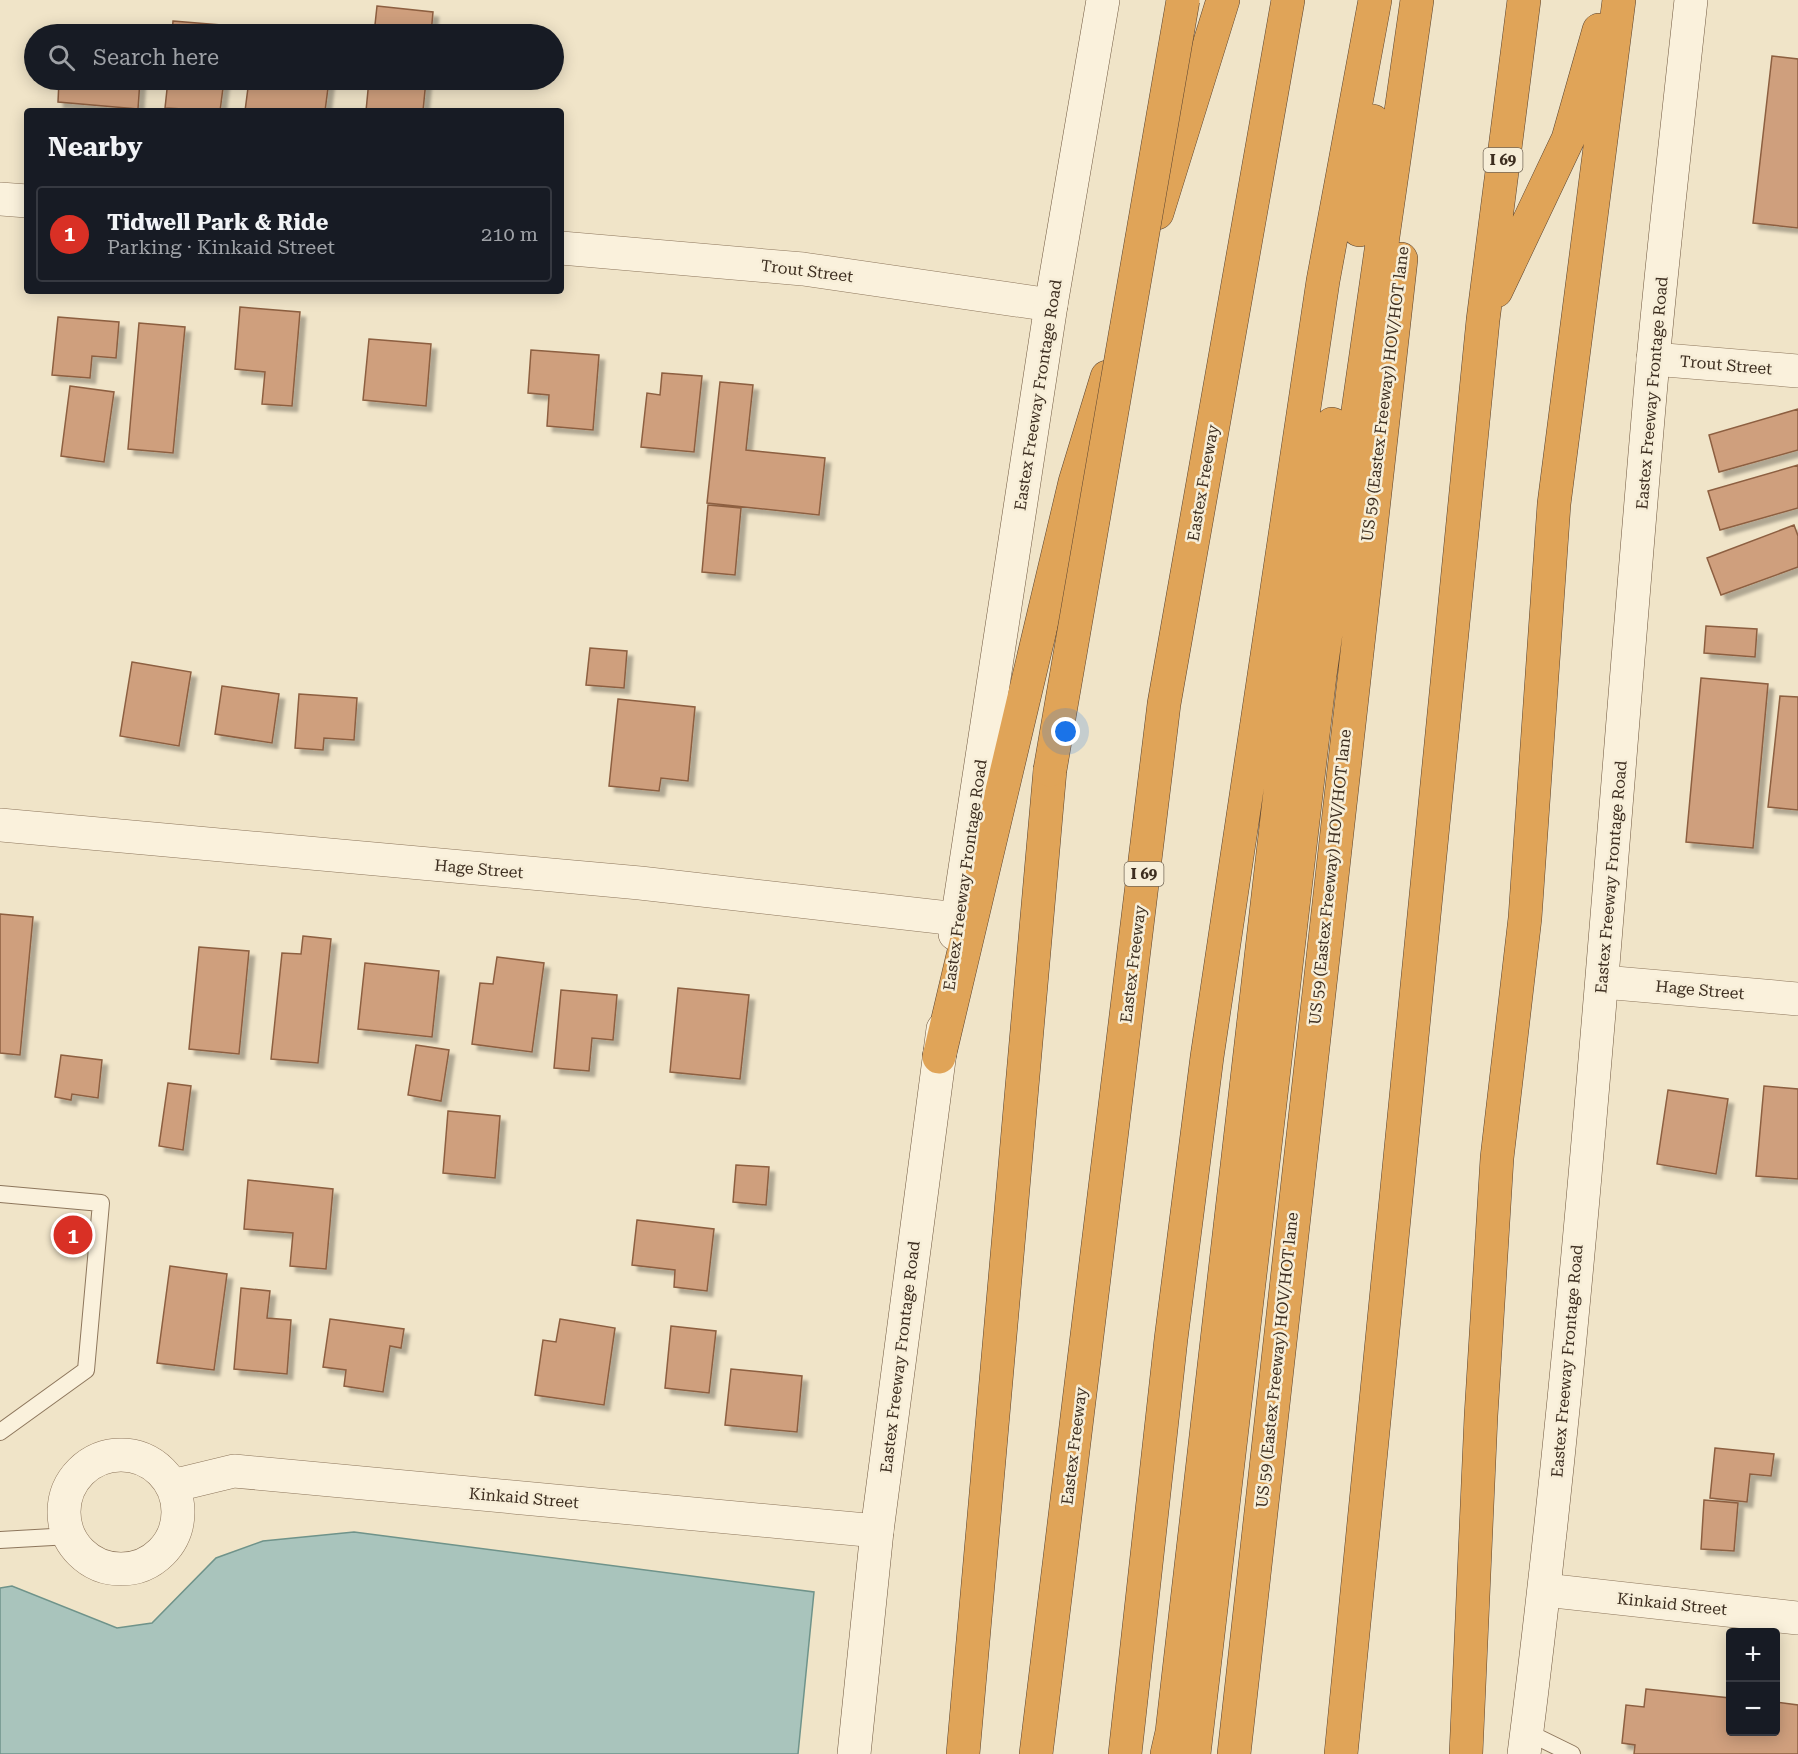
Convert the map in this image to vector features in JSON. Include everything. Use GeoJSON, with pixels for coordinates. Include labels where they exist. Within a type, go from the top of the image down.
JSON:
{"type":"FeatureCollection","features":[{"type":"Feature","properties":{"kind":"highway"},"geometry":{"type":"LineString","coordinates":[[963,1754],[1050,770],[1183,0]]}},
{"type":"Feature","properties":{"kind":"highway"},"geometry":{"type":"LineString","coordinates":[[939,1057],[1075,482],[1223,0]]}},
{"type":"Feature","properties":{"kind":"highway","name":"Eastex Freeway"},"geometry":{"type":"LineString","coordinates":[[1036,1754],[1164,704],[1288,0]]}},
{"type":"Feature","properties":{"kind":"highway"},"geometry":{"type":"LineString","coordinates":[[1125,1754],[1171,1339],[1210,1034],[1323,281],[1375,0]]}},
{"type":"Feature","properties":{"kind":"highway"},"geometry":{"type":"LineString","coordinates":[[1194,1754],[1245,1208],[1280,792],[1363,206],[1388,0]]}},
{"type":"Feature","properties":{"kind":"highway"},"geometry":{"type":"LineString","coordinates":[[1167,1754],[1172,1732],[1417,0]]}},
{"type":"Feature","properties":{"kind":"highway","name":"US 59 (Eastex Freeway) HOV/HOT lane"},"geometry":{"type":"LineString","coordinates":[[1234,1754],[1327,900],[1431,0]]}},
{"type":"Feature","properties":{"kind":"highway","name":"I 69"},"geometry":{"type":"LineString","coordinates":[[1341,1754],[1483,320],[1524,0]]}},
{"type":"Feature","properties":{"kind":"highway"},"geometry":{"type":"LineString","coordinates":[[1483,320],[1568,139],[1607,0]]}},
{"type":"Feature","properties":{"kind":"highway"},"geometry":{"type":"LineString","coordinates":[[1466,1754],[1481,1416],[1497,1158],[1525,918],[1554,504],[1619,0]]}},
{"type":"Feature","properties":{"kind":"main road","name":"Eastex Freeway Frontage Road"},"geometry":{"type":"LineString","coordinates":[[854,1754],[877,1531],[957,919],[1051,305],[1103,0]]}},
{"type":"Feature","properties":{"kind":"main road","name":"Eastex Freeway Frontage Road"},"geometry":{"type":"LineString","coordinates":[[1526,1743],[1545,1590],[1603,982],[1653,358],[1691,0]]}},
{"type":"Feature","properties":{"kind":"main road"},"geometry":{"type":"LineString","coordinates":[[0,199],[24,201]]}},
{"type":"Feature","properties":{"kind":"main road","name":"Trout Street"},"geometry":{"type":"LineString","coordinates":[[564,248],[803,268],[1051,305]]}},
{"type":"Feature","properties":{"kind":"main road","name":"Trout Street"},"geometry":{"type":"LineString","coordinates":[[1653,358],[1798,371]]}},
{"type":"Feature","properties":{"kind":"main road","name":"Hage Street"},"geometry":{"type":"LineString","coordinates":[[0,825],[640,884],[957,919]]}},
{"type":"Feature","properties":{"kind":"main road","name":"Hage Street"},"geometry":{"type":"LineString","coordinates":[[1603,982],[1798,999]]}},
{"type":"Feature","properties":{"kind":"main road"},"geometry":{"type":"LineString","coordinates":[[125,1455],[144,1460],[160,1470],[172,1486],[178,1503],[175,1530],[161,1553],[146,1563],[120,1568],[94,1562],[79,1551],[70,1536],[64,1517],[70,1489],[74,1480],[88,1466],[105,1457],[125,1455]]}},
{"type":"Feature","properties":{"kind":"main road","name":"Kinkaid Street"},"geometry":{"type":"LineString","coordinates":[[172,1486],[234,1471],[877,1531]]}},
{"type":"Feature","properties":{"kind":"main road","name":"Kinkaid Street"},"geometry":{"type":"LineString","coordinates":[[1545,1590],[1798,1617]]}},
{"type":"Feature","properties":{"kind":"lane"},"geometry":{"type":"LineString","coordinates":[[0,1194],[101,1203],[86,1370],[0,1432]]}},
{"type":"Feature","properties":{"kind":"lane"},"geometry":{"type":"LineString","coordinates":[[0,1540],[70,1536]]}},
{"type":"Feature","properties":{"kind":"lane"},"geometry":{"type":"LineString","coordinates":[[1526,1743],[1572,1754]]}},
{"type":"Feature","properties":{"kind":"water"},"geometry":{"type":"Polygon","coordinates":[[[354,1532],[814,1592],[798,1754],[0,1754],[0,1588],[12,1586],[117,1628],[152,1623],[216,1558],[263,1541],[354,1532]]]}},
{"type":"Feature","properties":{"kind":"building"},"geometry":{"type":"Polygon","coordinates":[[[377,6],[433,12],[432,24],[375,24],[377,6]]]}},
{"type":"Feature","properties":{"kind":"building"},"geometry":{"type":"Polygon","coordinates":[[[173,21],[209,24],[173,24],[173,21]]]}},
{"type":"Feature","properties":{"kind":"building"},"geometry":{"type":"Polygon","coordinates":[[[1772,56],[1798,59],[1798,228],[1753,223],[1772,56]]]}},
{"type":"Feature","properties":{"kind":"building"},"geometry":{"type":"Polygon","coordinates":[[[59,90],[139,90],[138,108],[58,102],[59,90]]]}},
{"type":"Feature","properties":{"kind":"building"},"geometry":{"type":"Polygon","coordinates":[[[167,90],[223,90],[220,108],[165,108],[167,90]]]}},
{"type":"Feature","properties":{"kind":"building"},"geometry":{"type":"Polygon","coordinates":[[[248,90],[328,90],[325,108],[245,108],[248,90]]]}},
{"type":"Feature","properties":{"kind":"building"},"geometry":{"type":"Polygon","coordinates":[[[368,90],[425,90],[423,108],[366,108],[368,90]]]}},
{"type":"Feature","properties":{"kind":"building"},"geometry":{"type":"Polygon","coordinates":[[[240,307],[300,312],[292,406],[262,404],[265,372],[235,369],[240,307]]]}},
{"type":"Feature","properties":{"kind":"building"},"geometry":{"type":"Polygon","coordinates":[[[58,317],[119,322],[116,358],[92,356],[90,378],[52,375],[58,317]]]}},
{"type":"Feature","properties":{"kind":"building"},"geometry":{"type":"Polygon","coordinates":[[[139,323],[185,327],[173,453],[128,449],[139,323]]]}},
{"type":"Feature","properties":{"kind":"building"},"geometry":{"type":"Polygon","coordinates":[[[369,339],[431,344],[426,406],[363,400],[369,339]]]}},
{"type":"Feature","properties":{"kind":"building"},"geometry":{"type":"Polygon","coordinates":[[[531,350],[599,355],[593,430],[547,426],[549,395],[528,393],[531,350]]]}},
{"type":"Feature","properties":{"kind":"building"},"geometry":{"type":"Polygon","coordinates":[[[662,373],[702,376],[694,452],[641,447],[647,393],[660,395],[662,373]]]}},
{"type":"Feature","properties":{"kind":"building"},"geometry":{"type":"Polygon","coordinates":[[[720,382],[753,385],[746,450],[825,458],[819,515],[707,503],[720,382]]]}},
{"type":"Feature","properties":{"kind":"building"},"geometry":{"type":"Polygon","coordinates":[[[70,386],[114,392],[104,462],[61,456],[70,386]]]}},
{"type":"Feature","properties":{"kind":"building"},"geometry":{"type":"Polygon","coordinates":[[[1798,409],[1798,450],[1719,472],[1709,435],[1798,409]]]}},
{"type":"Feature","properties":{"kind":"building"},"geometry":{"type":"Polygon","coordinates":[[[1798,465],[1798,508],[1720,530],[1708,491],[1798,465]]]}},
{"type":"Feature","properties":{"kind":"building"},"geometry":{"type":"Polygon","coordinates":[[[708,505],[741,508],[735,575],[702,572],[708,505]]]}},
{"type":"Feature","properties":{"kind":"building"},"geometry":{"type":"Polygon","coordinates":[[[1794,525],[1798,536],[1798,567],[1721,595],[1707,558],[1794,525]]]}},
{"type":"Feature","properties":{"kind":"building"},"geometry":{"type":"Polygon","coordinates":[[[1706,626],[1757,629],[1755,657],[1704,653],[1706,626]]]}},
{"type":"Feature","properties":{"kind":"building"},"geometry":{"type":"Polygon","coordinates":[[[590,648],[627,651],[624,688],[586,685],[590,648]]]}},
{"type":"Feature","properties":{"kind":"building"},"geometry":{"type":"Polygon","coordinates":[[[132,662],[191,672],[179,746],[120,736],[132,662]]]}},
{"type":"Feature","properties":{"kind":"building"},"geometry":{"type":"Polygon","coordinates":[[[1701,678],[1768,684],[1753,848],[1686,842],[1701,678]]]}},
{"type":"Feature","properties":{"kind":"building"},"geometry":{"type":"Polygon","coordinates":[[[222,686],[279,694],[272,743],[215,734],[222,686]]]}},
{"type":"Feature","properties":{"kind":"building"},"geometry":{"type":"Polygon","coordinates":[[[299,694],[357,698],[354,740],[324,738],[323,750],[295,748],[299,694]]]}},
{"type":"Feature","properties":{"kind":"building"},"geometry":{"type":"Polygon","coordinates":[[[1780,696],[1798,697],[1798,810],[1768,807],[1780,696]]]}},
{"type":"Feature","properties":{"kind":"building"},"geometry":{"type":"Polygon","coordinates":[[[618,699],[695,707],[688,781],[661,778],[659,791],[609,786],[618,699]]]}},
{"type":"Feature","properties":{"kind":"building"},"geometry":{"type":"Polygon","coordinates":[[[0,914],[33,917],[20,1055],[0,1053],[0,914]]]}},
{"type":"Feature","properties":{"kind":"building"},"geometry":{"type":"Polygon","coordinates":[[[303,936],[331,939],[318,1063],[271,1059],[282,953],[301,954],[303,936]]]}},
{"type":"Feature","properties":{"kind":"building"},"geometry":{"type":"Polygon","coordinates":[[[199,947],[249,951],[239,1054],[189,1049],[199,947]]]}},
{"type":"Feature","properties":{"kind":"building"},"geometry":{"type":"Polygon","coordinates":[[[497,957],[544,963],[532,1052],[472,1044],[480,983],[493,984],[497,957]]]}},
{"type":"Feature","properties":{"kind":"building"},"geometry":{"type":"Polygon","coordinates":[[[365,963],[439,971],[432,1037],[358,1029],[365,963]]]}},
{"type":"Feature","properties":{"kind":"building"},"geometry":{"type":"Polygon","coordinates":[[[678,988],[749,995],[740,1079],[670,1072],[678,988]]]}},
{"type":"Feature","properties":{"kind":"building"},"geometry":{"type":"Polygon","coordinates":[[[561,990],[617,995],[613,1040],[592,1038],[589,1071],[554,1068],[561,990]]]}},
{"type":"Feature","properties":{"kind":"building"},"geometry":{"type":"Polygon","coordinates":[[[416,1045],[449,1050],[441,1101],[408,1095],[416,1045]]]}},
{"type":"Feature","properties":{"kind":"building"},"geometry":{"type":"Polygon","coordinates":[[[61,1055],[102,1060],[98,1098],[72,1094],[71,1100],[55,1097],[61,1055]]]}},
{"type":"Feature","properties":{"kind":"building"},"geometry":{"type":"Polygon","coordinates":[[[168,1083],[191,1086],[183,1150],[159,1146],[168,1083]]]}},
{"type":"Feature","properties":{"kind":"building"},"geometry":{"type":"Polygon","coordinates":[[[1764,1086],[1798,1089],[1798,1179],[1756,1176],[1764,1086]]]}},
{"type":"Feature","properties":{"kind":"building"},"geometry":{"type":"Polygon","coordinates":[[[1668,1090],[1728,1099],[1716,1174],[1657,1164],[1668,1090]]]}},
{"type":"Feature","properties":{"kind":"building"},"geometry":{"type":"Polygon","coordinates":[[[448,1111],[500,1116],[495,1178],[443,1173],[448,1111]]]}},
{"type":"Feature","properties":{"kind":"building"},"geometry":{"type":"Polygon","coordinates":[[[736,1165],[769,1167],[766,1205],[733,1202],[736,1165]]]}},
{"type":"Feature","properties":{"kind":"building"},"geometry":{"type":"Polygon","coordinates":[[[248,1180],[333,1189],[326,1269],[290,1266],[293,1233],[244,1229],[248,1180]]]}},
{"type":"Feature","properties":{"kind":"building"},"geometry":{"type":"Polygon","coordinates":[[[637,1220],[714,1229],[707,1291],[674,1287],[675,1270],[632,1265],[637,1220]]]}},
{"type":"Feature","properties":{"kind":"building"},"geometry":{"type":"Polygon","coordinates":[[[170,1266],[227,1274],[214,1370],[157,1363],[170,1266]]]}},
{"type":"Feature","properties":{"kind":"building"},"geometry":{"type":"Polygon","coordinates":[[[241,1288],[270,1291],[267,1318],[291,1320],[287,1374],[234,1369],[241,1288]]]}},
{"type":"Feature","properties":{"kind":"building"},"geometry":{"type":"Polygon","coordinates":[[[330,1319],[404,1329],[401,1348],[390,1346],[383,1392],[344,1386],[346,1370],[323,1367],[330,1319]]]}},
{"type":"Feature","properties":{"kind":"building"},"geometry":{"type":"Polygon","coordinates":[[[560,1319],[615,1328],[604,1405],[535,1395],[543,1340],[556,1342],[560,1319]]]}},
{"type":"Feature","properties":{"kind":"building"},"geometry":{"type":"Polygon","coordinates":[[[671,1326],[716,1331],[709,1393],[665,1388],[671,1326]]]}},
{"type":"Feature","properties":{"kind":"building"},"geometry":{"type":"Polygon","coordinates":[[[731,1369],[802,1376],[797,1432],[725,1425],[731,1369]]]}},
{"type":"Feature","properties":{"kind":"building"},"geometry":{"type":"Polygon","coordinates":[[[1715,1448],[1774,1454],[1771,1476],[1750,1474],[1747,1502],[1710,1498],[1715,1448]]]}},
{"type":"Feature","properties":{"kind":"building"},"geometry":{"type":"Polygon","coordinates":[[[1704,1500],[1738,1503],[1734,1551],[1701,1549],[1704,1500]]]}},
{"type":"Feature","properties":{"kind":"building"},"geometry":{"type":"Polygon","coordinates":[[[1646,1689],[1726,1698],[1726,1736],[1780,1736],[1780,1703],[1798,1705],[1798,1754],[1634,1754],[1635,1745],[1622,1743],[1626,1705],[1644,1707],[1646,1689]]]}},
{"type":"Feature","properties":{"kind":"place","name":"Tidwell Park & Ride"},"geometry":{"type":"Point","coordinates":[73,1235]}}]}
